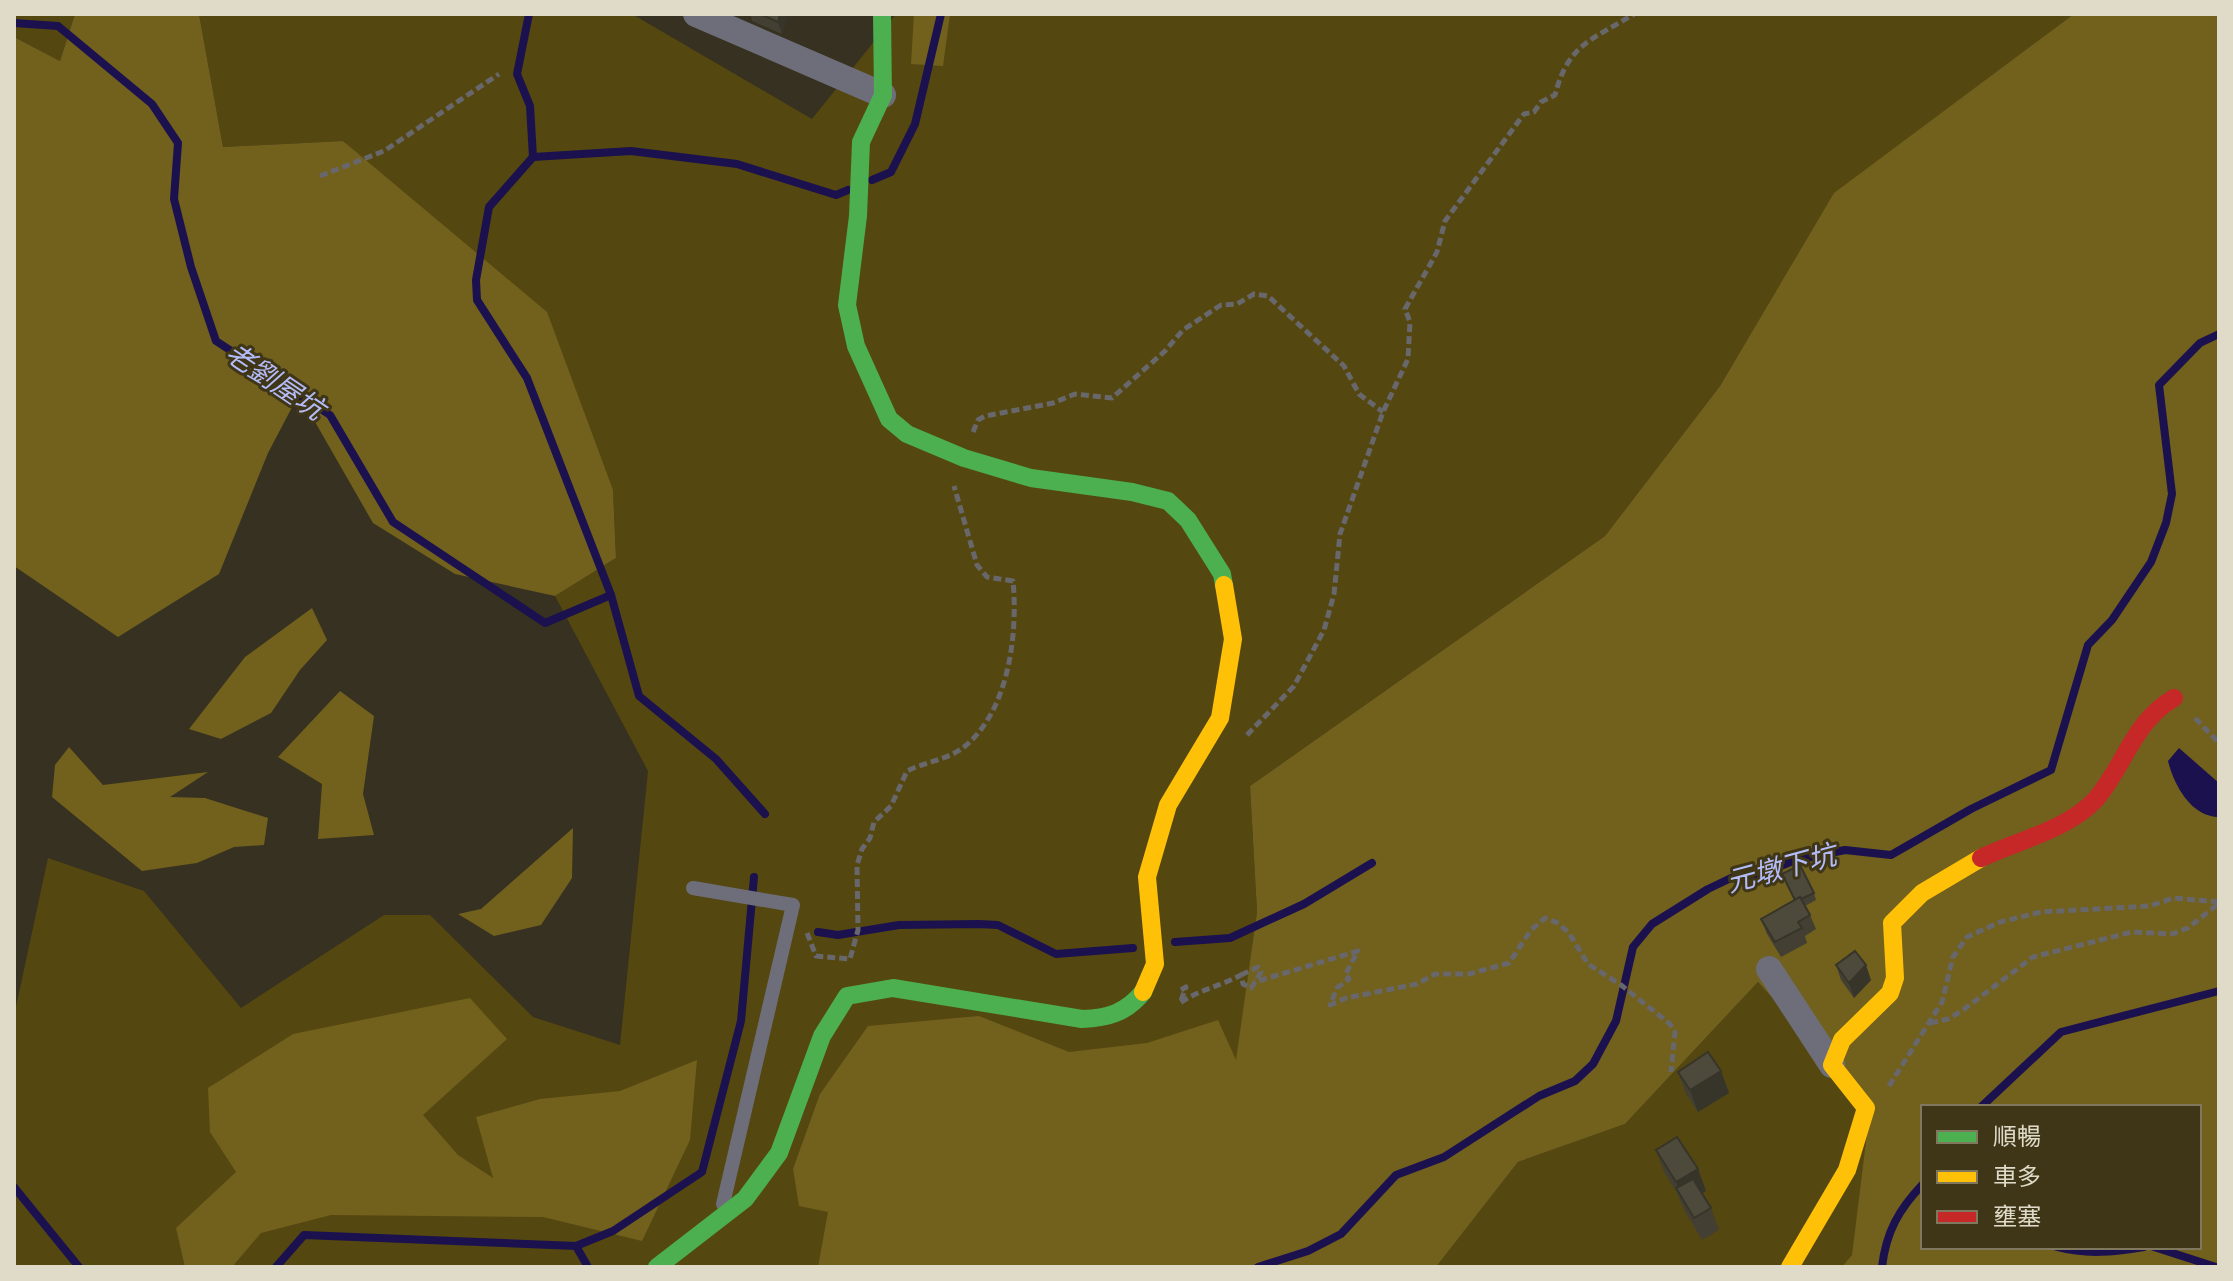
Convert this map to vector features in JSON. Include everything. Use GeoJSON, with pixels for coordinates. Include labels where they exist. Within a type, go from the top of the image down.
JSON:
{"type":"FeatureCollection","features":[{"type":"Feature","properties":{"kind":"street"},"geometry":{"type":"LineString","coordinates":[[696,14],[883,95]]}},
{"type":"Feature","properties":{"kind":"street"},"geometry":{"type":"LineString","coordinates":[[657,1267],[745,1199],[779,1153],[822,1036],[847,996],[893,988],[1082,1019],[1108,1018],[1133,1005],[1148,987],[1155,964],[1147,877],[1168,805],[1220,718],[1233,639],[1222,574],[1188,520],[1168,501],[1132,492],[1031,478],[964,458],[907,434],[889,419],[856,346],[847,305],[858,216],[861,142],[883,95],[882,14]]}},
{"type":"Feature","properties":{"kind":"street"},"geometry":{"type":"LineString","coordinates":[[1832,1065],[1842,1040],[1890,993],[1895,978],[1892,923],[1907,904],[1966,864],[2078,814],[2105,792],[2145,717],[2158,704],[2174,698]]}},
{"type":"Feature","properties":{"kind":"street"},"geometry":{"type":"LineString","coordinates":[[1769,969],[1832,1065],[1866,1108],[1847,1170],[1790,1267]]}},
{"type":"Feature","properties":{"kind":"lane"},"geometry":{"type":"LineString","coordinates":[[693,888],[793,905],[719,1220]]}},
{"type":"Feature","properties":{"kind":"path"},"geometry":{"type":"LineString","coordinates":[[1242,739],[1294,686],[1324,630],[1334,594],[1340,534],[1383,412],[1408,359],[1410,322],[1405,309],[1437,252],[1445,221],[1524,114],[1534,112],[1541,102],[1555,95],[1562,67],[1576,49],[1634,14]]}},
{"type":"Feature","properties":{"kind":"path"},"geometry":{"type":"LineString","coordinates":[[320,176],[384,151],[499,74]]}},
{"type":"Feature","properties":{"kind":"path"},"geometry":{"type":"LineString","coordinates":[[975,427],[978,420],[985,416],[1053,403],[1075,394],[1112,398],[1165,351],[1183,330],[1221,305],[1237,304],[1254,294],[1268,296],[1344,366],[1359,394],[1383,412]]}},
{"type":"Feature","properties":{"kind":"path"},"geometry":{"type":"LineString","coordinates":[[793,905],[816,956],[850,959],[858,930],[857,865],[874,822],[891,806],[907,771],[963,747],[998,701],[1015,611],[1013,581],[987,577],[977,565],[961,501],[947,477]]}},
{"type":"Feature","properties":{"kind":"path"},"geometry":{"type":"LineString","coordinates":[[1866,1108],[1879,1103],[1942,1002],[1959,946],[1983,928],[2041,912],[2150,906],[2173,898],[2218,903]]}},
{"type":"Feature","properties":{"kind":"path"},"geometry":{"type":"LineString","coordinates":[[1929,1023],[1948,1019],[1963,1010],[2033,957],[2132,932],[2172,934],[2188,928],[2218,903]]}},
{"type":"Feature","properties":{"kind":"path"},"geometry":{"type":"LineString","coordinates":[[1255,982],[1358,951],[1345,975],[1349,979],[1337,988],[1330,1005],[1346,998],[1417,984],[1435,974],[1469,974],[1509,963],[1531,930],[1545,918],[1558,923],[1569,933],[1588,964],[1632,993],[1670,1024],[1675,1032],[1671,1072]]}},
{"type":"Feature","properties":{"kind":"path"},"geometry":{"type":"LineString","coordinates":[[1176,993],[1186,987],[1180,1003],[1201,989],[1214,989],[1241,975],[1258,967],[1261,972],[1251,988],[1243,984],[1241,975]]}},
{"type":"Feature","properties":{"kind":"shaded area"},"geometry":{"type":"Polygon","coordinates":[[[14,14],[75,14],[60,61],[14,37],[14,14]]]}},
{"type":"Feature","properties":{"kind":"shaded area"},"geometry":{"type":"Polygon","coordinates":[[[75,14],[199,14],[223,147],[343,141],[547,312],[613,490],[616,558],[555,596],[455,574],[373,523],[299,394],[268,453],[219,574],[118,637],[14,566],[14,37],[60,61],[75,14]]]}},
{"type":"Feature","properties":{"kind":"shaded area"},"geometry":{"type":"Polygon","coordinates":[[[199,14],[632,14],[812,119],[896,14],[2074,14],[1834,194],[1720,386],[1605,536],[1250,786],[1257,912],[1222,1165],[1243,1267],[14,1267],[14,1016],[48,858],[144,891],[241,1008],[384,915],[430,915],[533,1017],[620,1045],[648,771],[555,596],[616,558],[613,490],[344,141],[223,147],[199,14]]]}},
{"type":"Feature","properties":{"kind":"shaded area"},"geometry":{"type":"Polygon","coordinates":[[[914,14],[950,14],[943,66],[911,64],[914,14]]]}},
{"type":"Feature","properties":{"kind":"shaded area"},"geometry":{"type":"Polygon","coordinates":[[[2074,14],[2219,14],[2219,1267],[1842,1267],[1852,1255],[1870,1108],[1758,982],[1625,1124],[1518,1162],[1436,1267],[818,1267],[828,1212],[799,1206],[793,1169],[820,1094],[868,1026],[979,1016],[1069,1052],[1147,1043],[1218,1020],[1236,1060],[1257,912],[1250,786],[1605,536],[1720,386],[1834,193],[2074,14]]]}},
{"type":"Feature","properties":{"kind":"shaded area"},"geometry":{"type":"Polygon","coordinates":[[[312,608],[327,640],[300,670],[271,713],[221,739],[189,729],[245,657],[312,608]]]}},
{"type":"Feature","properties":{"kind":"shaded area"},"geometry":{"type":"Polygon","coordinates":[[[340,691],[374,716],[363,794],[374,835],[318,839],[322,784],[278,757],[340,691]]]}},
{"type":"Feature","properties":{"kind":"shaded area"},"geometry":{"type":"Polygon","coordinates":[[[69,747],[103,785],[208,772],[170,797],[205,798],[268,818],[264,845],[234,847],[197,863],[142,871],[52,797],[55,765],[69,747]]]}},
{"type":"Feature","properties":{"kind":"shaded area"},"geometry":{"type":"Polygon","coordinates":[[[2179,748],[2219,783],[2219,817],[2200,812],[2179,789],[2168,761],[2179,748]]]}},
{"type":"Feature","properties":{"kind":"shaded area"},"geometry":{"type":"Polygon","coordinates":[[[573,828],[572,878],[541,925],[494,936],[458,914],[481,909],[573,828]]]}},
{"type":"Feature","properties":{"kind":"shaded area"},"geometry":{"type":"Polygon","coordinates":[[[1758,982],[1870,1108],[1851,1267],[1436,1267],[1518,1162],[1625,1124],[1758,982]]]}},
{"type":"Feature","properties":{"kind":"shaded area"},"geometry":{"type":"Polygon","coordinates":[[[470,998],[507,1039],[423,1115],[458,1155],[493,1178],[476,1117],[540,1099],[620,1091],[697,1060],[690,1140],[642,1241],[543,1217],[331,1215],[261,1233],[232,1267],[185,1267],[176,1228],[236,1172],[210,1132],[208,1088],[293,1034],[470,998]]]}},
{"type":"Feature","properties":{"kind":"building"},"geometry":{"type":"Polygon","coordinates":[[[760,14],[780,14],[778,22],[760,14]]]}},
{"type":"Feature","properties":{"kind":"building"},"geometry":{"type":"Polygon","coordinates":[[[1800,865],[1814,893],[1795,900],[1782,874],[1800,865]]]}},
{"type":"Feature","properties":{"kind":"building"},"geometry":{"type":"Polygon","coordinates":[[[1800,897],[1810,915],[1798,922],[1802,928],[1775,942],[1761,919],[1800,897]]]}},
{"type":"Feature","properties":{"kind":"building"},"geometry":{"type":"Polygon","coordinates":[[[1855,951],[1866,965],[1849,983],[1836,965],[1855,951]]]}},
{"type":"Feature","properties":{"kind":"building"},"geometry":{"type":"Polygon","coordinates":[[[1708,1052],[1721,1071],[1690,1090],[1678,1072],[1708,1052]]]}},
{"type":"Feature","properties":{"kind":"building"},"geometry":{"type":"Polygon","coordinates":[[[1677,1137],[1698,1169],[1676,1182],[1656,1150],[1677,1137]]]}},
{"type":"Feature","properties":{"kind":"building"},"geometry":{"type":"Polygon","coordinates":[[[1693,1179],[1711,1208],[1694,1218],[1676,1188],[1693,1179]]]}},
{"type":"Feature","properties":{"kind":"waterway"},"geometry":{"type":"LineString","coordinates":[[529,14],[517,74],[530,106],[533,157]]}},
{"type":"Feature","properties":{"kind":"waterway"},"geometry":{"type":"LineString","coordinates":[[872,180],[891,172],[915,124],[941,14]]}},
{"type":"Feature","properties":{"kind":"waterway","name":"老劉屋坑"},"geometry":{"type":"LineString","coordinates":[[14,23],[58,26],[152,104],[178,143],[174,199],[191,267],[216,341],[330,415],[393,522],[545,623],[611,595]]}},
{"type":"Feature","properties":{"kind":"waterway"},"geometry":{"type":"LineString","coordinates":[[765,814],[716,759],[639,696],[611,595],[527,378],[477,300],[476,280],[489,207],[533,157],[631,151],[737,164],[836,195],[848,190]]}},
{"type":"Feature","properties":{"kind":"waterway","name":"元墩下坑"},"geometry":{"type":"LineString","coordinates":[[1258,1267],[1308,1251],[1341,1234],[1396,1175],[1444,1157],[1539,1096],[1575,1081],[1593,1064],[1616,1021],[1633,947],[1652,924],[1731,878],[1761,874],[1793,861],[1845,850],[1891,855],[1971,809],[2051,770],[2088,645],[2112,620],[2151,562],[2166,523],[2172,494],[2159,385],[2200,343],[2219,334]]}},
{"type":"Feature","properties":{"kind":"waterway"},"geometry":{"type":"LineString","coordinates":[[1175,942],[1230,938],[1304,904],[1372,863]]}},
{"type":"Feature","properties":{"kind":"waterway"},"geometry":{"type":"LineString","coordinates":[[276,1267],[304,1235],[576,1246],[613,1231],[702,1172],[741,1021],[754,877]]}},
{"type":"Feature","properties":{"kind":"waterway"},"geometry":{"type":"LineString","coordinates":[[818,932],[838,935],[899,925],[979,924],[998,925],[1056,954],[1133,948]]}},
{"type":"Feature","properties":{"kind":"waterway"},"geometry":{"type":"LineString","coordinates":[[1983,1105],[2061,1032],[2219,991]]}},
{"type":"Feature","properties":{"kind":"waterway"},"geometry":{"type":"LineString","coordinates":[[1882,1267],[1895,1222],[1921,1186]]}},
{"type":"Feature","properties":{"kind":"waterway"},"geometry":{"type":"LineString","coordinates":[[14,1187],[79,1267]]}},
{"type":"Feature","properties":{"kind":"waterway","name":"元墩下坑"},"geometry":{"type":"LineString","coordinates":[[576,1246],[588,1267]]}},
{"type":"Feature","properties":{"kind":"waterway"},"geometry":{"type":"LineString","coordinates":[[2068,1249],[2100,1252],[2129,1249]]}},
{"type":"Feature","properties":{"kind":"waterway"},"geometry":{"type":"LineString","coordinates":[[2160,1249],[2216,1267]]}},
{"type":"Feature","properties":{"kind":"traffic: fast"},"geometry":{"type":"LineString","coordinates":[[882,14],[883,95],[861,142],[858,216],[847,305],[856,346],[889,419],[907,434],[964,458],[1031,478],[1132,492],[1168,501],[1188,520],[1222,574],[1224,585]]}},
{"type":"Feature","properties":{"kind":"traffic: fast"},"geometry":{"type":"LineString","coordinates":[[657,1267],[745,1199],[779,1153],[822,1036],[847,996],[893,988],[1082,1019],[1116,1013],[1143,992]]}},
{"type":"Feature","properties":{"kind":"traffic: slow"},"geometry":{"type":"LineString","coordinates":[[1143,992],[1155,964],[1147,877],[1168,805],[1220,718],[1233,639],[1224,585]]}},
{"type":"Feature","properties":{"kind":"traffic: slow"},"geometry":{"type":"LineString","coordinates":[[1790,1267],[1847,1170],[1866,1108],[1832,1065],[1842,1040],[1890,993],[1895,978],[1892,923],[1922,893],[1981,858]]}},
{"type":"Feature","properties":{"kind":"traffic: jam"},"geometry":{"type":"LineString","coordinates":[[1981,858],[2057,826],[2085,809],[2106,786],[2149,719],[2174,698]]}}]}
